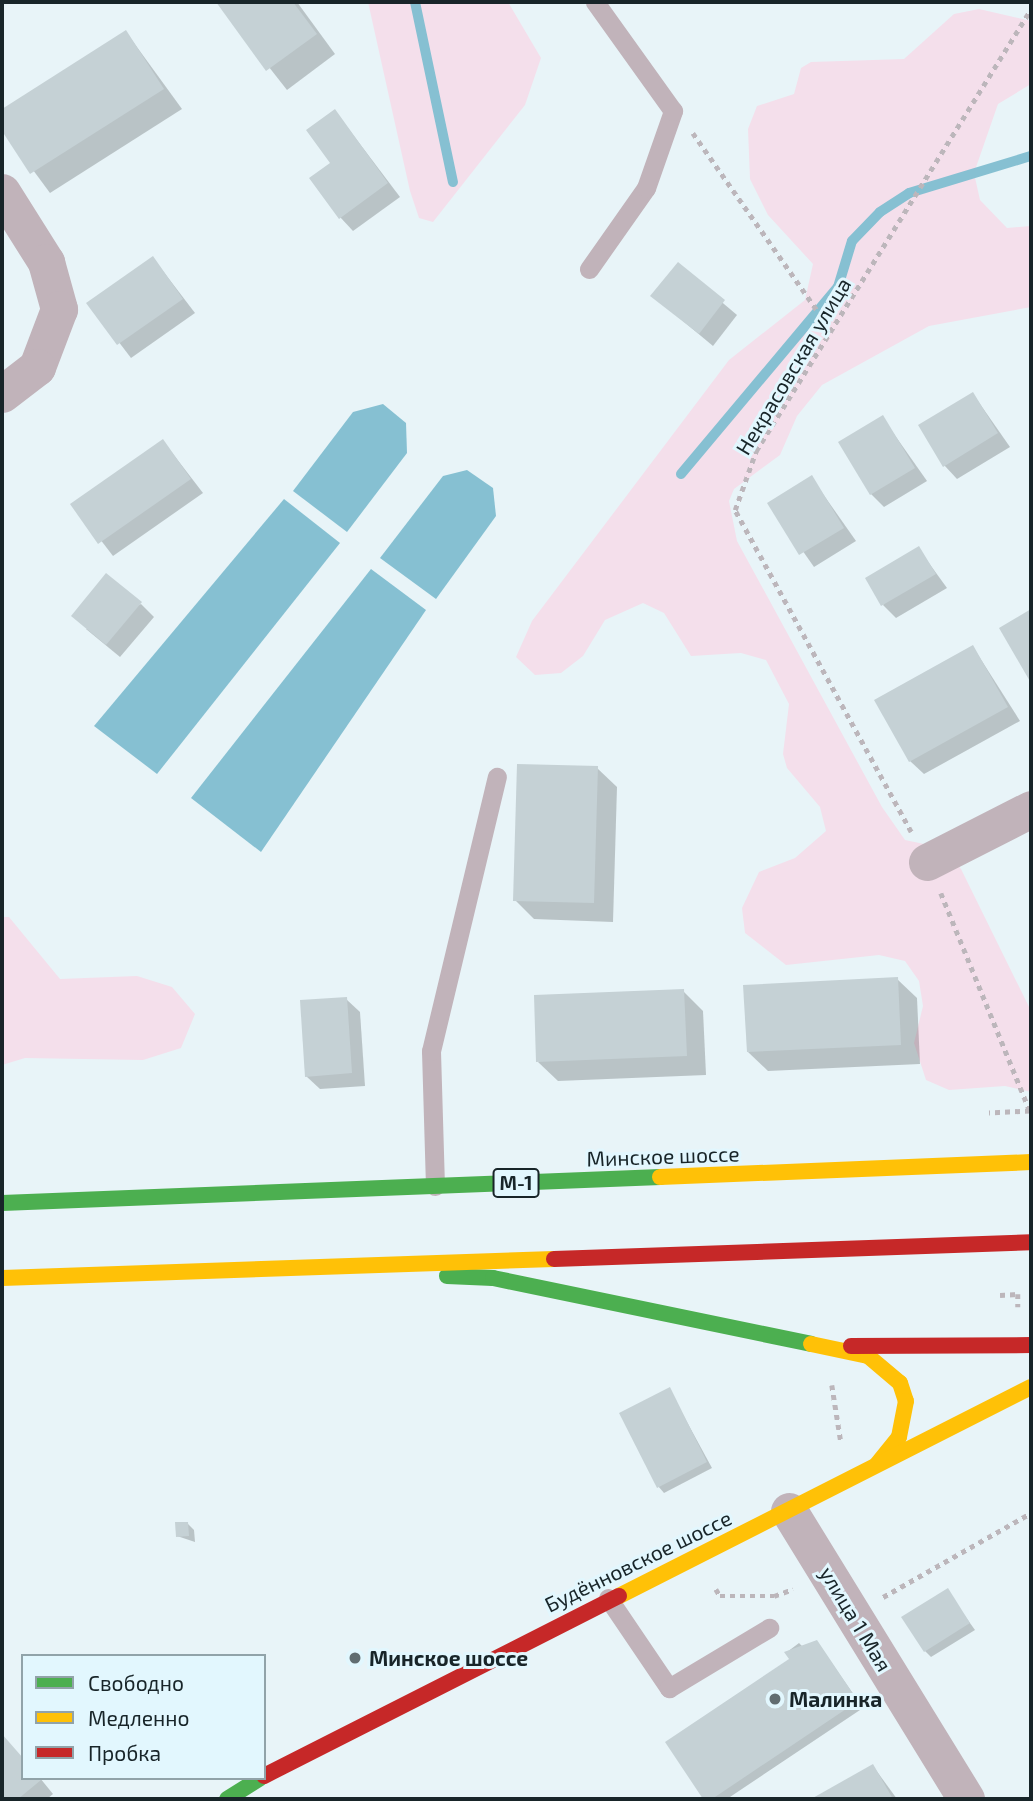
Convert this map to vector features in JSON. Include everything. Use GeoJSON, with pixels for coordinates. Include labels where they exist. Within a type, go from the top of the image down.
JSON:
{"type":"FeatureCollection","features":[{"type":"Feature","properties":{"kind":"main road","name":"Минское шоссе"},"geometry":{"type":"LineString","coordinates":[[2,1203],[1031,1163]]}},
{"type":"Feature","properties":{"kind":"main road"},"geometry":{"type":"LineString","coordinates":[[2,1278],[1031,1242]]}},
{"type":"Feature","properties":{"kind":"main road"},"geometry":{"type":"LineString","coordinates":[[270,1267],[493,1278],[832,1345],[1031,1345]]}},
{"type":"Feature","properties":{"kind":"main road"},"geometry":{"type":"LineString","coordinates":[[832,1345],[887,1368],[906,1401],[899,1437],[873,1468]]}},
{"type":"Feature","properties":{"kind":"main road","name":"Будённовское шоссе"},"geometry":{"type":"LineString","coordinates":[[266,1775],[608,1598],[789,1511],[1031,1387]]}},
{"type":"Feature","properties":{"kind":"main road","name":"Будённовское шоссе"},"geometry":{"type":"LineString","coordinates":[[227,1799],[257,1780]]}},
{"type":"Feature","properties":{"kind":"street"},"geometry":{"type":"LineString","coordinates":[[2,192],[46,262],[59,309],[37,367],[2,394]]}},
{"type":"Feature","properties":{"kind":"street"},"geometry":{"type":"LineString","coordinates":[[927,862],[1031,809]]}},
{"type":"Feature","properties":{"kind":"street","name":"улица 1 Мая"},"geometry":{"type":"LineString","coordinates":[[789,1511],[966,1799]]}},
{"type":"Feature","properties":{"kind":"lane"},"geometry":{"type":"LineString","coordinates":[[589,269],[646,188],[673,111],[595,2]]}},
{"type":"Feature","properties":{"kind":"lane"},"geometry":{"type":"LineString","coordinates":[[435,1186],[431,1051],[496,777]]}},
{"type":"Feature","properties":{"kind":"lane"},"geometry":{"type":"LineString","coordinates":[[608,1598],[669,1688],[769,1628]]}},
{"type":"Feature","properties":{"kind":"path","name":"Некрасовская улица"},"geometry":{"type":"LineString","coordinates":[[989,1113],[1030,1111],[927,862],[735,510],[757,451],[986,75],[1031,9]]}},
{"type":"Feature","properties":{"kind":"path"},"geometry":{"type":"LineString","coordinates":[[673,111],[718,160],[831,330]]}},
{"type":"Feature","properties":{"kind":"path"},"geometry":{"type":"LineString","coordinates":[[831,1377],[843,1453]]}},
{"type":"Feature","properties":{"kind":"path"},"geometry":{"type":"LineString","coordinates":[[872,1603],[1031,1513]]}},
{"type":"Feature","properties":{"kind":"path"},"geometry":{"type":"LineString","coordinates":[[710,1578],[720,1596],[774,1596],[804,1585]]}},
{"type":"Feature","properties":{"kind":"shaded area"},"geometry":{"type":"Polygon","coordinates":[[[368,2],[508,2],[541,58],[525,105],[433,222],[419,218],[410,191],[368,2]]]}},
{"type":"Feature","properties":{"kind":"shaded area"},"geometry":{"type":"Polygon","coordinates":[[[979,9],[1031,21],[1031,84],[998,104],[974,173],[980,200],[1007,228],[1031,226],[1031,307],[929,326],[822,385],[797,416],[780,455],[734,489],[729,501],[737,541],[882,807],[905,840],[943,848],[961,869],[1031,1011],[1031,1092],[1005,1086],[949,1090],[926,1080],[914,1043],[923,1006],[919,981],[905,961],[879,955],[786,965],[745,933],[742,908],[759,872],[795,858],[826,831],[820,807],[787,768],[783,754],[789,704],[766,660],[741,653],[691,656],[664,613],[643,603],[605,620],[583,656],[561,673],[535,675],[516,657],[532,621],[729,360],[805,300],[813,264],[768,215],[750,179],[748,129],[757,106],[794,94],[801,68],[811,62],[904,59],[954,14],[979,9]]]}},
{"type":"Feature","properties":{"kind":"shaded area"},"geometry":{"type":"Polygon","coordinates":[[[2,917],[9,917],[60,979],[137,976],[172,987],[195,1014],[181,1048],[143,1060],[25,1058],[2,1065],[2,917]]]}},
{"type":"Feature","properties":{"kind":"water"},"geometry":{"type":"Polygon","coordinates":[[[383,404],[406,423],[407,453],[347,532],[293,491],[353,412],[383,404]]]}},
{"type":"Feature","properties":{"kind":"water"},"geometry":{"type":"Polygon","coordinates":[[[467,470],[493,488],[496,516],[436,599],[380,558],[443,476],[467,470]]]}},
{"type":"Feature","properties":{"kind":"water"},"geometry":{"type":"Polygon","coordinates":[[[284,499],[340,543],[157,774],[94,726],[284,499]]]}},
{"type":"Feature","properties":{"kind":"water"},"geometry":{"type":"Polygon","coordinates":[[[371,569],[426,610],[261,852],[191,798],[371,569]]]}},
{"type":"Feature","properties":{"kind":"building"},"geometry":{"type":"Polygon","coordinates":[[[216,2],[293,2],[317,34],[266,71],[216,2]]]}},
{"type":"Feature","properties":{"kind":"building"},"geometry":{"type":"Polygon","coordinates":[[[126,30],[164,89],[30,174],[2,131],[2,109],[126,30]]]}},
{"type":"Feature","properties":{"kind":"building"},"geometry":{"type":"Polygon","coordinates":[[[335,109],[388,183],[339,219],[309,178],[330,163],[306,130],[335,109]]]}},
{"type":"Feature","properties":{"kind":"building"},"geometry":{"type":"Polygon","coordinates":[[[153,256],[183,299],[117,345],[86,303],[153,256]]]}},
{"type":"Feature","properties":{"kind":"building"},"geometry":{"type":"Polygon","coordinates":[[[678,262],[725,300],[699,334],[650,296],[678,262]]]}},
{"type":"Feature","properties":{"kind":"building"},"geometry":{"type":"Polygon","coordinates":[[[973,392],[998,433],[943,467],[918,425],[973,392]]]}},
{"type":"Feature","properties":{"kind":"building"},"geometry":{"type":"Polygon","coordinates":[[[883,415],[915,468],[870,495],[838,442],[883,415]]]}},
{"type":"Feature","properties":{"kind":"building"},"geometry":{"type":"Polygon","coordinates":[[[163,439],[191,479],[98,544],[70,504],[163,439]]]}},
{"type":"Feature","properties":{"kind":"building"},"geometry":{"type":"Polygon","coordinates":[[[812,475],[844,528],[799,555],[767,503],[812,475]]]}},
{"type":"Feature","properties":{"kind":"building"},"geometry":{"type":"Polygon","coordinates":[[[919,546],[936,574],[881,606],[865,578],[919,546]]]}},
{"type":"Feature","properties":{"kind":"building"},"geometry":{"type":"Polygon","coordinates":[[[106,573],[142,602],[106,645],[71,616],[106,573]]]}},
{"type":"Feature","properties":{"kind":"building"},"geometry":{"type":"Polygon","coordinates":[[[1031,609],[1031,683],[999,628],[1031,609]]]}},
{"type":"Feature","properties":{"kind":"building"},"geometry":{"type":"Polygon","coordinates":[[[973,645],[1008,707],[909,762],[874,700],[973,645]]]}},
{"type":"Feature","properties":{"kind":"building"},"geometry":{"type":"Polygon","coordinates":[[[517,764],[598,766],[594,903],[513,901],[517,764]]]}},
{"type":"Feature","properties":{"kind":"building"},"geometry":{"type":"Polygon","coordinates":[[[898,977],[901,1045],[747,1052],[743,985],[898,977]]]}},
{"type":"Feature","properties":{"kind":"building"},"geometry":{"type":"Polygon","coordinates":[[[684,989],[687,1056],[536,1062],[534,995],[684,989]]]}},
{"type":"Feature","properties":{"kind":"building"},"geometry":{"type":"Polygon","coordinates":[[[347,997],[352,1073],[305,1077],[300,1000],[347,997]]]}},
{"type":"Feature","properties":{"kind":"building"},"geometry":{"type":"Polygon","coordinates":[[[670,1387],[707,1462],[657,1488],[619,1413],[670,1387]]]}},
{"type":"Feature","properties":{"kind":"building"},"geometry":{"type":"Polygon","coordinates":[[[175,1522],[188,1522],[189,1536],[176,1537],[175,1522]]]}},
{"type":"Feature","properties":{"kind":"building"},"geometry":{"type":"Polygon","coordinates":[[[948,1588],[970,1623],[924,1652],[901,1617],[948,1588]]]}},
{"type":"Feature","properties":{"kind":"building"},"geometry":{"type":"Polygon","coordinates":[[[817,1640],[858,1701],[712,1799],[703,1799],[665,1742],[789,1659],[784,1652],[817,1640]]]}},
{"type":"Feature","properties":{"kind":"building"},"geometry":{"type":"Polygon","coordinates":[[[2,1734],[21,1756],[21,1780],[41,1780],[18,1799],[2,1799],[2,1734]]]}},
{"type":"Feature","properties":{"kind":"building"},"geometry":{"type":"Polygon","coordinates":[[[873,1764],[893,1799],[811,1799],[873,1764]]]}},
{"type":"Feature","properties":{"kind":"waterway"},"geometry":{"type":"LineString","coordinates":[[415,2],[453,182]]}},
{"type":"Feature","properties":{"kind":"waterway"},"geometry":{"type":"LineString","coordinates":[[681,474],[838,287],[852,241],[880,212],[909,193],[1031,156]]}},
{"type":"Feature","properties":{"kind":"traffic: fast"},"geometry":{"type":"LineString","coordinates":[[2,1203],[660,1177]]}},
{"type":"Feature","properties":{"kind":"traffic: fast"},"geometry":{"type":"LineString","coordinates":[[447,1276],[493,1278],[811,1344]]}},
{"type":"Feature","properties":{"kind":"traffic: fast"},"geometry":{"type":"LineString","coordinates":[[227,1799],[257,1780]]}},
{"type":"Feature","properties":{"kind":"traffic: slow"},"geometry":{"type":"LineString","coordinates":[[660,1177],[1031,1162]]}},
{"type":"Feature","properties":{"kind":"traffic: slow"},"geometry":{"type":"LineString","coordinates":[[2,1278],[554,1259]]}},
{"type":"Feature","properties":{"kind":"traffic: slow"},"geometry":{"type":"LineString","coordinates":[[811,1344],[868,1356],[900,1383],[906,1401],[899,1437],[877,1464]]}},
{"type":"Feature","properties":{"kind":"traffic: slow"},"geometry":{"type":"LineString","coordinates":[[619,1596],[1031,1387]]}},
{"type":"Feature","properties":{"kind":"traffic: jam"},"geometry":{"type":"LineString","coordinates":[[554,1259],[1031,1242]]}},
{"type":"Feature","properties":{"kind":"traffic: jam"},"geometry":{"type":"LineString","coordinates":[[851,1346],[1031,1345]]}},
{"type":"Feature","properties":{"kind":"traffic: jam"},"geometry":{"type":"LineString","coordinates":[[266,1775],[619,1596]]}},
{"type":"Feature","properties":{"kind":"place","name":"Минское шоссе"},"geometry":{"type":"Point","coordinates":[355,1658]}},
{"type":"Feature","properties":{"kind":"place","name":"Малинка"},"geometry":{"type":"Point","coordinates":[775,1699]}}]}
